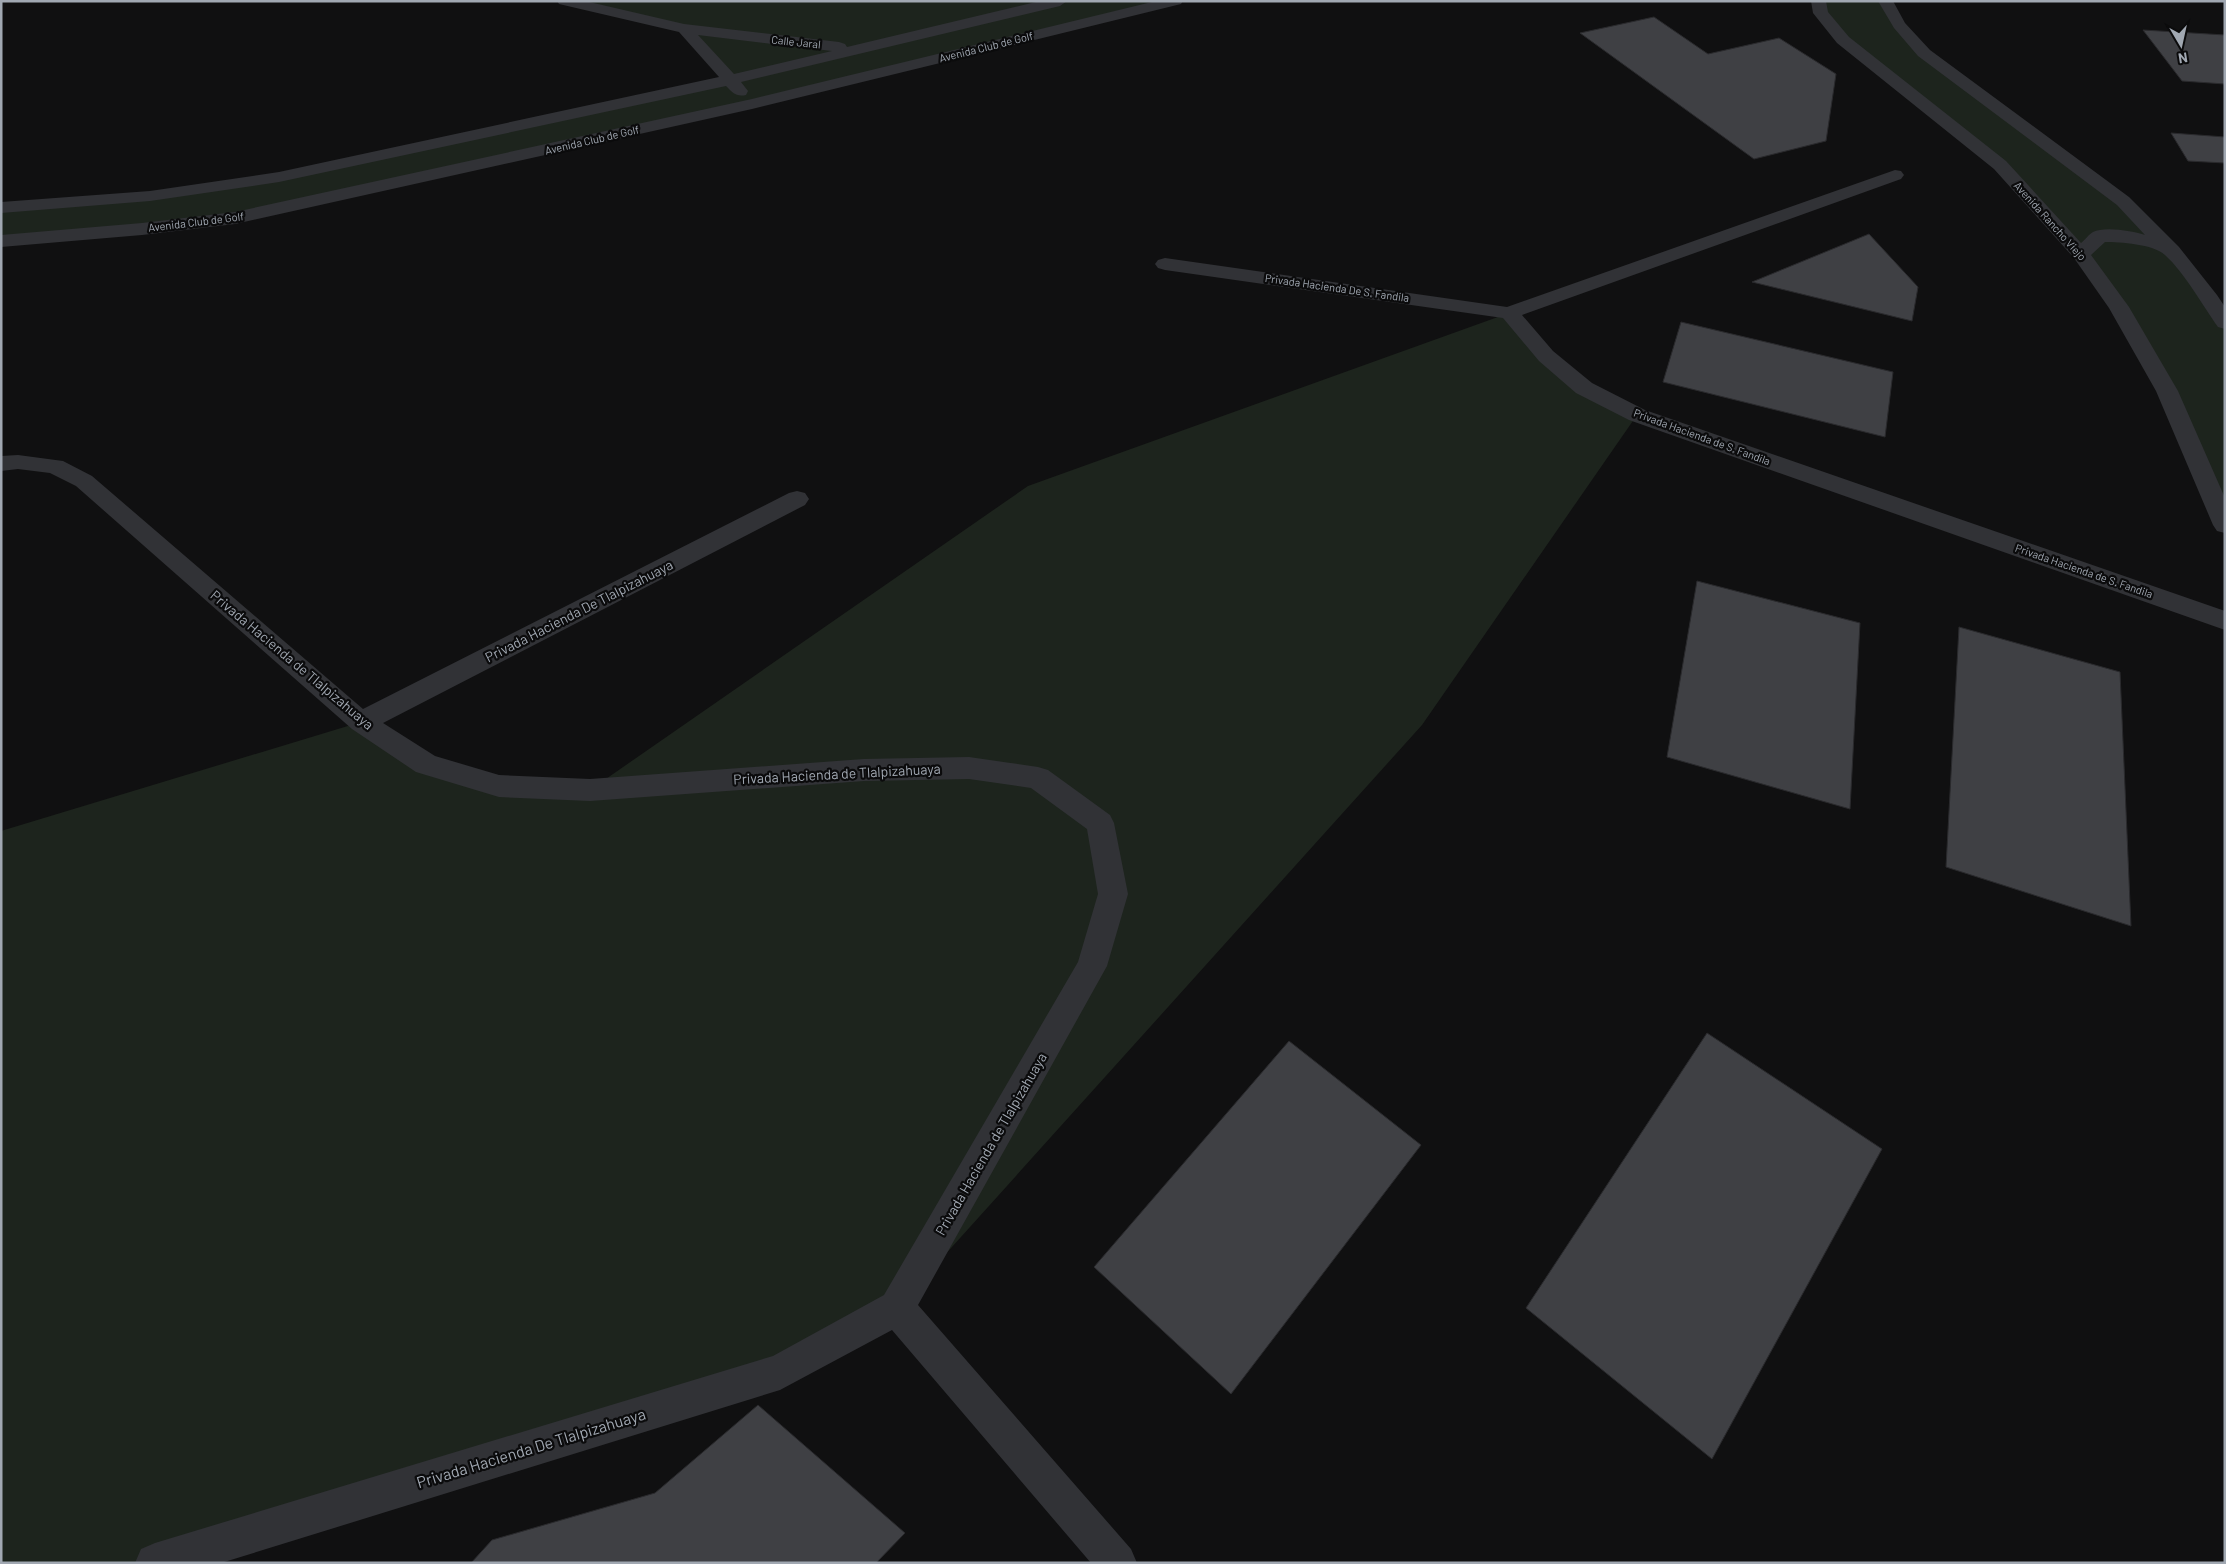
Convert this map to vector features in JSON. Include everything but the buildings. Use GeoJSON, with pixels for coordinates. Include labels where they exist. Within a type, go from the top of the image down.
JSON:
{"type":"FeatureCollection","features":[{"type":"Feature","properties":{"kind":"street","name":"Calle Jaral"},"geometry":{"type":"LineString","coordinates":[[564,1],[684,30],[858,49],[904,67]]}},
{"type":"Feature","properties":{"kind":"street","name":"Avenida Club de Golf"},"geometry":{"type":"LineString","coordinates":[[1,208],[150,196],[279,177],[730,80],[1060,1]]}},
{"type":"Feature","properties":{"kind":"street","name":"Avenida Club de Golf"},"geometry":{"type":"LineString","coordinates":[[1,241],[142,229],[235,218],[752,104],[1176,1]]}},
{"type":"Feature","properties":{"kind":"street","name":"Avenida Rancho Viejo"},"geometry":{"type":"LineString","coordinates":[[1818,1],[1822,13],[1843,40],[2000,165],[2081,254],[2118,307],[2167,391],[2225,525]]}},
{"type":"Feature","properties":{"kind":"street"},"geometry":{"type":"LineString","coordinates":[[1885,1],[1899,25],[1924,53],[2123,201],[2217,300],[2225,323]]}},
{"type":"Feature","properties":{"kind":"street"},"geometry":{"type":"LineString","coordinates":[[684,30],[752,104]]}},
{"type":"Feature","properties":{"kind":"street"},"geometry":{"type":"LineString","coordinates":[[1509,313],[1895,175]]}},
{"type":"Feature","properties":{"kind":"street"},"geometry":{"type":"LineString","coordinates":[[2081,254],[2100,236],[2131,236],[2172,251]]}},
{"type":"Feature","properties":{"kind":"street","name":"Privada Hacienda De S. Fandila"},"geometry":{"type":"LineString","coordinates":[[1165,264],[1509,313]]}},
{"type":"Feature","properties":{"kind":"street","name":"Privada Hacienda de S. Fandila"},"geometry":{"type":"LineString","coordinates":[[1509,313],[1546,356],[1584,388],[1637,415],[2225,621]]}},
{"type":"Feature","properties":{"kind":"street","name":"Privada Hacienda de Tlalpizahuaya"},"geometry":{"type":"LineString","coordinates":[[1,464],[18,462],[55,466],[84,481],[361,722],[426,764],[499,786],[590,790],[864,770],[969,768],[1038,778],[1100,823],[1113,894],[1092,966],[896,1308]]}},
{"type":"Feature","properties":{"kind":"street","name":"Privada Hacienda De Tlalpizahuaya"},"geometry":{"type":"LineString","coordinates":[[361,722],[797,500]]}},
{"type":"Feature","properties":{"kind":"street"},"geometry":{"type":"LineString","coordinates":[[896,1308],[1117,1563]]}},
{"type":"Feature","properties":{"kind":"street","name":"Privada Hacienda De Tlalpizahuaya"},"geometry":{"type":"LineString","coordinates":[[155,1563],[780,1372],[896,1308]]}},
{"type":"Feature","properties":{"kind":"shaded area"},"geometry":{"type":"Polygon","coordinates":[[[564,1],[1176,1],[905,67],[235,218],[1,238],[1,208],[216,187],[729,79],[684,29],[564,1]]]}},
{"type":"Feature","properties":{"kind":"shaded area"},"geometry":{"type":"Polygon","coordinates":[[[1818,1],[1885,1],[1924,53],[2123,201],[2225,323],[2225,525],[2119,307],[2000,165],[1843,40],[1818,1]]]}},
{"type":"Feature","properties":{"kind":"shaded area"},"geometry":{"type":"Polygon","coordinates":[[[1509,313],[1546,356],[1637,415],[1422,725],[897,1308],[780,1372],[155,1563],[1,1563],[1,831],[361,722],[426,764],[590,790],[1028,486],[1509,313]]]}}]}
